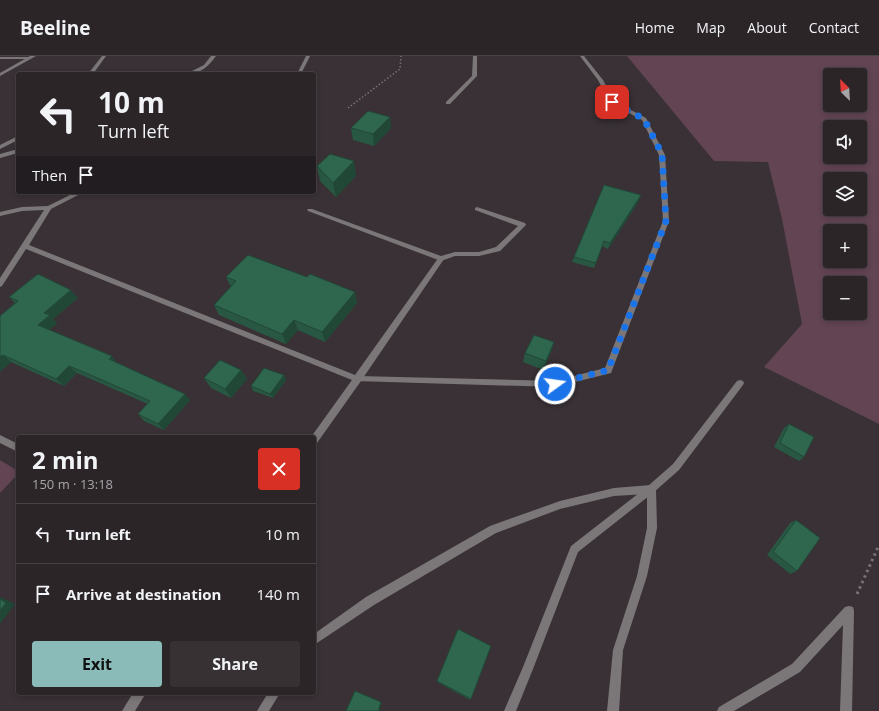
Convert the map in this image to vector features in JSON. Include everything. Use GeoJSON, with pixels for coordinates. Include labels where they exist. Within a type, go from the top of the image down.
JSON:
{"type":"FeatureCollection","features":[{"type":"Feature","properties":{"kind":"street"},"geometry":{"type":"LineString","coordinates":[[92,72],[104,56]]}},
{"type":"Feature","properties":{"kind":"street"},"geometry":{"type":"LineString","coordinates":[[192,72],[206,66],[214,56]]}},
{"type":"Feature","properties":{"kind":"street"},"geometry":{"type":"LineString","coordinates":[[300,72],[308,56]]}},
{"type":"Feature","properties":{"kind":"street"},"geometry":{"type":"LineString","coordinates":[[448,103],[474,76],[475,56]]}},
{"type":"Feature","properties":{"kind":"street"},"geometry":{"type":"LineString","coordinates":[[25,246],[358,379],[555,384],[608,370],[666,221],[662,154],[644,119],[612,102],[600,80],[582,56]]}},
{"type":"Feature","properties":{"kind":"street"},"geometry":{"type":"LineString","coordinates":[[0,58],[32,57]]}},
{"type":"Feature","properties":{"kind":"street"},"geometry":{"type":"LineString","coordinates":[[0,74],[32,57]]}},
{"type":"Feature","properties":{"kind":"street"},"geometry":{"type":"LineString","coordinates":[[0,148],[16,139]]}},
{"type":"Feature","properties":{"kind":"street"},"geometry":{"type":"LineString","coordinates":[[0,156],[16,152]]}},
{"type":"Feature","properties":{"kind":"street"},"geometry":{"type":"LineString","coordinates":[[0,214],[22,209],[49,208],[77,194]]}},
{"type":"Feature","properties":{"kind":"street"},"geometry":{"type":"LineString","coordinates":[[0,284],[49,208]]}},
{"type":"Feature","properties":{"kind":"street"},"geometry":{"type":"LineString","coordinates":[[316,437],[441,259],[455,254],[479,254],[498,249],[523,225],[477,209]]}},
{"type":"Feature","properties":{"kind":"street"},"geometry":{"type":"LineString","coordinates":[[310,210],[441,259]]}},
{"type":"Feature","properties":{"kind":"street"},"geometry":{"type":"LineString","coordinates":[[510,711],[528,669],[574,549],[651,489],[676,467],[740,383]]}},
{"type":"Feature","properties":{"kind":"street"},"geometry":{"type":"LineString","coordinates":[[0,439],[16,447]]}},
{"type":"Feature","properties":{"kind":"street"},"geometry":{"type":"LineString","coordinates":[[316,639],[370,601],[494,529],[560,505],[614,492],[651,489]]}},
{"type":"Feature","properties":{"kind":"street"},"geometry":{"type":"LineString","coordinates":[[613,711],[618,650],[642,576],[652,528],[651,489]]}},
{"type":"Feature","properties":{"kind":"street"},"geometry":{"type":"LineString","coordinates":[[723,711],[796,668],[849,611]]}},
{"type":"Feature","properties":{"kind":"street"},"geometry":{"type":"LineString","coordinates":[[846,711],[849,611]]}},
{"type":"Feature","properties":{"kind":"street"},"geometry":{"type":"LineString","coordinates":[[128,711],[139,695]]}},
{"type":"Feature","properties":{"kind":"street"},"geometry":{"type":"LineString","coordinates":[[263,711],[273,695]]}},
{"type":"Feature","properties":{"kind":"path"},"geometry":{"type":"LineString","coordinates":[[348,108],[400,68],[401,56]]}},
{"type":"Feature","properties":{"kind":"path"},"geometry":{"type":"LineString","coordinates":[[849,611],[879,545]]}},
{"type":"Feature","properties":{"kind":"shaded area"},"geometry":{"type":"Polygon","coordinates":[[[627,56],[879,56],[879,424],[764,367],[802,324],[782,219],[768,162],[714,161],[627,56]]]}},
{"type":"Feature","properties":{"kind":"shaded area"},"geometry":{"type":"Polygon","coordinates":[[[0,460],[16,470],[16,476],[0,493],[0,460]]]}},
{"type":"Feature","properties":{"kind":"building"},"geometry":{"type":"Polygon","coordinates":[[[368,111],[390,117],[373,134],[351,128],[368,111]]]}},
{"type":"Feature","properties":{"kind":"building"},"geometry":{"type":"Polygon","coordinates":[[[330,154],[354,161],[333,183],[317,166],[330,154]]]}},
{"type":"Feature","properties":{"kind":"building"},"geometry":{"type":"Polygon","coordinates":[[[604,185],[641,195],[610,243],[604,241],[596,263],[574,257],[604,185]]]}},
{"type":"Feature","properties":{"kind":"building"},"geometry":{"type":"Polygon","coordinates":[[[248,255],[307,277],[310,274],[355,292],[322,332],[294,320],[282,334],[214,305],[236,281],[226,277],[248,255]]]}},
{"type":"Feature","properties":{"kind":"building"},"geometry":{"type":"Polygon","coordinates":[[[38,274],[71,290],[44,313],[50,315],[38,325],[112,356],[109,359],[185,394],[158,424],[138,414],[150,401],[93,376],[69,366],[56,379],[3,355],[0,357],[0,316],[18,301],[9,297],[38,274]]]}},
{"type":"Feature","properties":{"kind":"building"},"geometry":{"type":"Polygon","coordinates":[[[534,335],[554,342],[546,361],[525,353],[534,335]]]}},
{"type":"Feature","properties":{"kind":"building"},"geometry":{"type":"Polygon","coordinates":[[[220,360],[241,370],[225,389],[204,378],[220,360]]]}},
{"type":"Feature","properties":{"kind":"building"},"geometry":{"type":"Polygon","coordinates":[[[264,368],[284,375],[270,394],[251,386],[264,368]]]}},
{"type":"Feature","properties":{"kind":"building"},"geometry":{"type":"Polygon","coordinates":[[[789,424],[814,437],[804,457],[780,443],[789,424]]]}},
{"type":"Feature","properties":{"kind":"building"},"geometry":{"type":"Polygon","coordinates":[[[796,520],[820,538],[797,571],[773,552],[796,520]]]}},
{"type":"Feature","properties":{"kind":"building"},"geometry":{"type":"Polygon","coordinates":[[[0,599],[6,603],[0,611],[0,599]]]}},
{"type":"Feature","properties":{"kind":"building"},"geometry":{"type":"Polygon","coordinates":[[[458,629],[491,646],[471,699],[437,681],[458,629]]]}},
{"type":"Feature","properties":{"kind":"building"},"geometry":{"type":"Polygon","coordinates":[[[355,691],[381,702],[378,711],[346,711],[355,691]]]}},
{"type":"Feature","properties":{"kind":"route"},"geometry":{"type":"LineString","coordinates":[[555,384],[608,370],[666,221],[662,154],[644,119],[612,102]]}}]}
